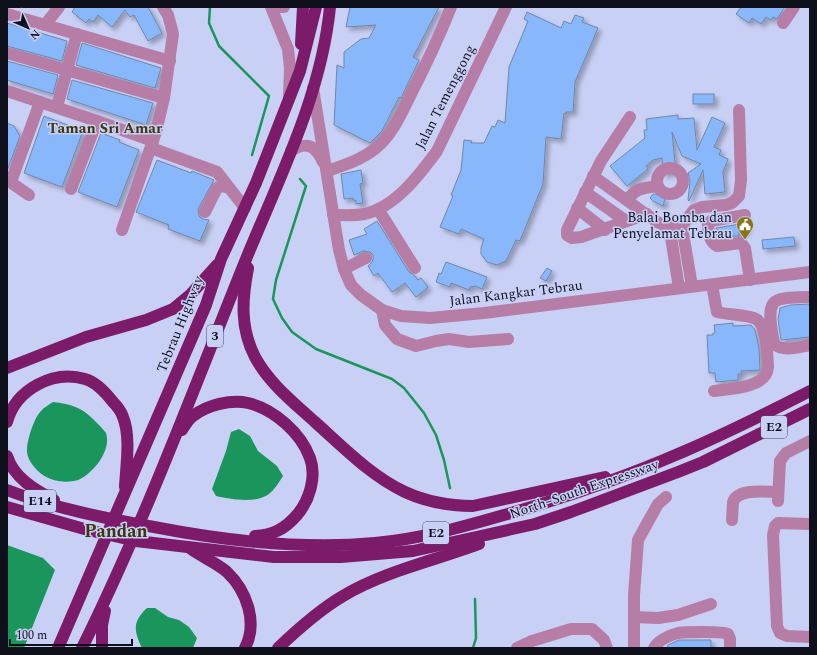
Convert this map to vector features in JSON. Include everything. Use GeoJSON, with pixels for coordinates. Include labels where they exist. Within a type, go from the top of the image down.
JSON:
{"type":"FeatureCollection","features":[{"type":"Feature","properties":{"kind":"highway"},"geometry":{"type":"LineString","coordinates":[[300,72],[303,7]]}},
{"type":"Feature","properties":{"kind":"highway","name":"Tebrau Highway"},"geometry":{"type":"LineString","coordinates":[[58,648],[206,305],[221,259],[256,183],[300,72],[316,7]]}},
{"type":"Feature","properties":{"kind":"highway","name":"3"},"geometry":{"type":"LineString","coordinates":[[82,648],[109,594],[290,151],[318,74],[330,7]]}},
{"type":"Feature","properties":{"kind":"highway"},"geometry":{"type":"LineString","coordinates":[[318,74],[330,43],[338,7]]}},
{"type":"Feature","properties":{"kind":"highway"},"geometry":{"type":"LineString","coordinates":[[257,230],[244,288],[243,314],[247,334],[255,357],[271,381],[338,443],[379,478],[406,493],[434,502],[454,506],[473,506],[589,480],[630,473]]}},
{"type":"Feature","properties":{"kind":"highway"},"geometry":{"type":"LineString","coordinates":[[7,368],[52,349],[86,337],[146,320],[173,309],[191,294],[221,259]]}},
{"type":"Feature","properties":{"kind":"highway"},"geometry":{"type":"LineString","coordinates":[[7,376],[52,349]]}},
{"type":"Feature","properties":{"kind":"highway"},"geometry":{"type":"LineString","coordinates":[[7,422],[14,404],[33,386],[60,376],[86,379],[108,396],[119,408],[123,416],[126,426],[127,439],[124,496]]}},
{"type":"Feature","properties":{"kind":"highway","name":"North–South Expressway"},"geometry":{"type":"LineString","coordinates":[[75,510],[97,516],[197,535],[234,540],[334,545],[376,543],[415,538],[479,523],[584,491],[684,452],[810,391]]}},
{"type":"Feature","properties":{"kind":"highway"},"geometry":{"type":"LineString","coordinates":[[172,442],[192,417],[202,410],[230,402],[247,402],[269,411],[282,421],[293,432],[305,448],[313,471],[307,499],[300,511],[291,522],[278,531],[263,536],[234,540]]}},
{"type":"Feature","properties":{"kind":"highway","name":"North–South Expressway"},"geometry":{"type":"LineString","coordinates":[[183,547],[274,558],[341,557],[413,551],[535,524],[678,472],[738,445],[810,409]]}},
{"type":"Feature","properties":{"kind":"highway"},"geometry":{"type":"LineString","coordinates":[[7,456],[14,471],[31,487],[75,510]]}},
{"type":"Feature","properties":{"kind":"highway","name":"E14"},"geometry":{"type":"LineString","coordinates":[[7,490],[43,502],[75,510]]}},
{"type":"Feature","properties":{"kind":"highway","name":"E14"},"geometry":{"type":"LineString","coordinates":[[7,507],[88,530],[136,540],[183,547]]}},
{"type":"Feature","properties":{"kind":"highway"},"geometry":{"type":"LineString","coordinates":[[278,648],[315,615],[343,596],[357,589],[412,566],[448,555],[535,524]]}},
{"type":"Feature","properties":{"kind":"highway"},"geometry":{"type":"LineString","coordinates":[[183,547],[227,572],[243,593],[252,619],[249,640],[245,648]]}},
{"type":"Feature","properties":{"kind":"highway"},"geometry":{"type":"LineString","coordinates":[[102,648],[102,625],[109,594]]}},
{"type":"Feature","properties":{"kind":"street"},"geometry":{"type":"LineString","coordinates":[[45,25],[59,7]]}},
{"type":"Feature","properties":{"kind":"street"},"geometry":{"type":"LineString","coordinates":[[122,230],[152,145],[164,98],[173,34],[168,15],[163,7]]}},
{"type":"Feature","properties":{"kind":"street"},"geometry":{"type":"LineString","coordinates":[[271,7],[288,49],[290,68],[289,98]]}},
{"type":"Feature","properties":{"kind":"street"},"geometry":{"type":"LineString","coordinates":[[279,7],[284,7]]}},
{"type":"Feature","properties":{"kind":"street"},"geometry":{"type":"LineString","coordinates":[[327,171],[355,162],[376,148],[386,138],[398,120],[436,45],[450,7]]}},
{"type":"Feature","properties":{"kind":"street","name":"Jalan Temenggong"},"geometry":{"type":"LineString","coordinates":[[333,216],[364,214],[378,210],[408,188],[423,171],[437,151],[506,7]]}},
{"type":"Feature","properties":{"kind":"street"},"geometry":{"type":"LineString","coordinates":[[783,23],[794,7]]}},
{"type":"Feature","properties":{"kind":"street"},"geometry":{"type":"LineString","coordinates":[[7,14],[170,61]]}},
{"type":"Feature","properties":{"kind":"street"},"geometry":{"type":"LineString","coordinates":[[57,107],[77,34]]}},
{"type":"Feature","properties":{"kind":"street"},"geometry":{"type":"LineString","coordinates":[[7,53],[164,98]]}},
{"type":"Feature","properties":{"kind":"street","name":"Jalan Kangkar Tebrau"},"geometry":{"type":"LineString","coordinates":[[313,88],[333,216],[344,269],[351,285],[361,295],[382,310],[401,316],[430,318],[500,311],[810,272]]}},
{"type":"Feature","properties":{"kind":"street"},"geometry":{"type":"LineString","coordinates":[[7,91],[97,121],[217,172],[245,208]]}},
{"type":"Feature","properties":{"kind":"street"},"geometry":{"type":"LineString","coordinates":[[28,195],[13,184],[12,179],[40,102]]}},
{"type":"Feature","properties":{"kind":"street"},"geometry":{"type":"LineString","coordinates":[[593,176],[657,222],[674,227],[684,223],[694,210],[702,207],[732,203],[739,196],[741,180],[739,110]]}},
{"type":"Feature","properties":{"kind":"street"},"geometry":{"type":"LineString","coordinates":[[630,116],[593,176],[567,230],[568,235],[572,238],[581,237],[605,230],[647,214]]}},
{"type":"Feature","properties":{"kind":"street"},"geometry":{"type":"LineString","coordinates":[[71,189],[97,121]]}},
{"type":"Feature","properties":{"kind":"street","name":"Jalan Kangkar Tebrau"},"geometry":{"type":"LineString","coordinates":[[290,151],[300,146],[307,145],[313,148],[320,157],[327,171]]}},
{"type":"Feature","properties":{"kind":"street"},"geometry":{"type":"LineString","coordinates":[[205,212],[217,188],[222,186],[233,192]]}},
{"type":"Feature","properties":{"kind":"street"},"geometry":{"type":"LineString","coordinates":[[627,200],[639,188],[657,186]]}},
{"type":"Feature","properties":{"kind":"street"},"geometry":{"type":"LineString","coordinates":[[585,192],[626,221]]}},
{"type":"Feature","properties":{"kind":"street"},"geometry":{"type":"LineString","coordinates":[[577,208],[605,230]]}},
{"type":"Feature","properties":{"kind":"street"},"geometry":{"type":"LineString","coordinates":[[378,210],[415,268]]}},
{"type":"Feature","properties":{"kind":"street"},"geometry":{"type":"LineString","coordinates":[[745,215],[711,221],[708,224],[711,242],[714,245],[741,243],[743,245],[745,248],[750,280]]}},
{"type":"Feature","properties":{"kind":"street"},"geometry":{"type":"LineString","coordinates":[[684,223],[683,233],[692,286]]}},
{"type":"Feature","properties":{"kind":"street"},"geometry":{"type":"LineString","coordinates":[[664,225],[670,231],[679,288]]}},
{"type":"Feature","properties":{"kind":"street"},"geometry":{"type":"LineString","coordinates":[[344,269],[366,258]]}},
{"type":"Feature","properties":{"kind":"street"},"geometry":{"type":"LineString","coordinates":[[675,265],[688,262]]}},
{"type":"Feature","properties":{"kind":"street"},"geometry":{"type":"LineString","coordinates":[[712,285],[717,312],[756,318],[763,326],[766,338],[768,367],[768,372],[764,377],[749,386],[714,391]]}},
{"type":"Feature","properties":{"kind":"street"},"geometry":{"type":"LineString","coordinates":[[810,297],[777,300],[772,305],[770,310],[774,344],[777,347],[783,348],[810,345]]}},
{"type":"Feature","properties":{"kind":"street"},"geometry":{"type":"LineString","coordinates":[[382,310],[385,325],[397,339],[416,346],[449,339],[469,342],[508,339]]}},
{"type":"Feature","properties":{"kind":"street"},"geometry":{"type":"LineString","coordinates":[[732,520],[733,502],[738,496],[746,493],[778,496],[780,461],[786,453],[810,441]]}},
{"type":"Feature","properties":{"kind":"street"},"geometry":{"type":"LineString","coordinates":[[634,648],[635,582],[638,540],[658,504],[666,497]]}},
{"type":"Feature","properties":{"kind":"street"},"geometry":{"type":"LineString","coordinates":[[810,524],[778,523],[775,526],[772,535],[777,626],[780,633],[787,636],[810,637]]}},
{"type":"Feature","properties":{"kind":"street"},"geometry":{"type":"LineString","coordinates":[[634,617],[658,618],[678,615],[711,604]]}},
{"type":"Feature","properties":{"kind":"street"},"geometry":{"type":"LineString","coordinates":[[517,648],[532,641],[571,629],[592,629],[604,640],[607,648]]}},
{"type":"Feature","properties":{"kind":"street"},"geometry":{"type":"LineString","coordinates":[[654,648],[658,643],[679,633],[712,632],[728,634],[730,639],[730,648]]}},
{"type":"Feature","properties":{"kind":"shaded area"},"geometry":{"type":"Polygon","coordinates":[[[53,402],[66,404],[82,410],[106,433],[106,447],[100,461],[90,473],[78,480],[62,482],[47,477],[38,471],[27,455],[29,439],[36,418],[45,407],[53,402]]]}},
{"type":"Feature","properties":{"kind":"shaded area"},"geometry":{"type":"Polygon","coordinates":[[[239,429],[250,436],[258,451],[277,466],[283,476],[273,490],[264,497],[250,500],[228,498],[216,496],[212,489],[226,451],[231,432],[239,429]]]}},
{"type":"Feature","properties":{"kind":"shaded area"},"geometry":{"type":"Polygon","coordinates":[[[7,545],[43,558],[55,570],[24,648],[7,648],[7,545]]]}},
{"type":"Feature","properties":{"kind":"shaded area"},"geometry":{"type":"Polygon","coordinates":[[[147,608],[155,608],[168,617],[179,620],[189,627],[197,638],[193,648],[142,648],[137,637],[136,627],[139,618],[147,608]]]}},
{"type":"Feature","properties":{"kind":"building"},"geometry":{"type":"Polygon","coordinates":[[[75,7],[148,7],[162,33],[148,41],[134,15],[130,17],[125,10],[112,27],[98,15],[93,22],[89,19],[86,23],[72,12],[75,7]]]}},
{"type":"Feature","properties":{"kind":"building"},"geometry":{"type":"Polygon","coordinates":[[[350,7],[439,7],[413,57],[419,60],[401,98],[399,97],[382,131],[370,143],[334,125],[337,65],[344,68],[344,52],[361,39],[369,38],[376,25],[346,27],[350,7]]]}},
{"type":"Feature","properties":{"kind":"building"},"geometry":{"type":"Polygon","coordinates":[[[741,7],[785,7],[777,19],[773,17],[771,20],[766,17],[761,24],[752,18],[749,23],[736,14],[741,7]]]}},
{"type":"Feature","properties":{"kind":"building"},"geometry":{"type":"Polygon","coordinates":[[[527,12],[561,28],[564,21],[571,24],[575,15],[584,18],[582,22],[598,28],[575,82],[573,112],[566,112],[566,114],[564,113],[561,139],[546,137],[543,184],[520,241],[516,240],[506,261],[497,265],[487,262],[481,254],[484,239],[461,229],[459,234],[440,227],[453,196],[451,195],[461,170],[464,140],[472,141],[471,143],[484,143],[492,126],[495,127],[498,120],[505,123],[509,67],[528,21],[524,19],[527,12]]]}},
{"type":"Feature","properties":{"kind":"building"},"geometry":{"type":"Polygon","coordinates":[[[7,23],[67,41],[62,61],[7,46],[7,23]]]}},
{"type":"Feature","properties":{"kind":"building"},"geometry":{"type":"Polygon","coordinates":[[[82,43],[161,68],[155,88],[76,65],[82,43]]]}},
{"type":"Feature","properties":{"kind":"building"},"geometry":{"type":"Polygon","coordinates":[[[7,61],[58,75],[53,94],[7,80],[7,61]]]}},
{"type":"Feature","properties":{"kind":"building"},"geometry":{"type":"Polygon","coordinates":[[[72,80],[153,103],[146,125],[67,99],[72,80]]]}},
{"type":"Feature","properties":{"kind":"building"},"geometry":{"type":"Polygon","coordinates":[[[693,94],[714,94],[714,104],[693,104],[693,94]]]}},
{"type":"Feature","properties":{"kind":"building"},"geometry":{"type":"Polygon","coordinates":[[[678,115],[678,119],[694,118],[697,150],[712,117],[725,123],[714,147],[721,150],[719,155],[728,159],[723,172],[725,192],[705,194],[703,170],[689,201],[688,200],[690,181],[688,173],[701,164],[682,156],[672,132],[676,172],[663,174],[662,158],[653,160],[646,166],[648,169],[627,186],[610,166],[645,138],[644,130],[647,130],[646,119],[678,115]]]}},
{"type":"Feature","properties":{"kind":"building"},"geometry":{"type":"Polygon","coordinates":[[[44,116],[83,131],[62,187],[24,173],[44,116]]]}},
{"type":"Feature","properties":{"kind":"building"},"geometry":{"type":"Polygon","coordinates":[[[7,123],[14,126],[20,136],[7,171],[7,123]]]}},
{"type":"Feature","properties":{"kind":"building"},"geometry":{"type":"Polygon","coordinates":[[[101,133],[120,140],[119,142],[139,150],[117,207],[78,192],[101,133]]]}},
{"type":"Feature","properties":{"kind":"building"},"geometry":{"type":"Polygon","coordinates":[[[157,160],[191,173],[192,171],[214,180],[198,209],[199,216],[202,219],[209,220],[200,241],[168,229],[169,225],[136,212],[157,160]]]}},
{"type":"Feature","properties":{"kind":"building"},"geometry":{"type":"Polygon","coordinates":[[[361,170],[363,183],[360,184],[363,203],[356,204],[356,200],[354,201],[353,198],[344,199],[341,174],[361,170]]]}},
{"type":"Feature","properties":{"kind":"building"},"geometry":{"type":"Polygon","coordinates":[[[653,194],[665,199],[663,206],[650,198],[653,194]]]}},
{"type":"Feature","properties":{"kind":"building"},"geometry":{"type":"Polygon","coordinates":[[[377,221],[409,272],[418,280],[421,278],[428,287],[416,297],[405,283],[392,292],[378,273],[374,276],[368,266],[373,259],[373,255],[370,252],[363,251],[354,255],[349,240],[367,234],[364,229],[377,221]]]}},
{"type":"Feature","properties":{"kind":"building"},"geometry":{"type":"Polygon","coordinates":[[[746,223],[747,231],[739,232],[739,236],[717,236],[716,228],[746,223]]]}},
{"type":"Feature","properties":{"kind":"building"},"geometry":{"type":"Polygon","coordinates":[[[794,237],[795,246],[763,249],[762,240],[794,237]]]}},
{"type":"Feature","properties":{"kind":"building"},"geometry":{"type":"Polygon","coordinates":[[[446,262],[487,277],[482,289],[475,286],[470,287],[469,290],[451,283],[450,287],[436,282],[439,273],[441,274],[446,262]]]}},
{"type":"Feature","properties":{"kind":"building"},"geometry":{"type":"Polygon","coordinates":[[[547,268],[552,271],[546,281],[540,278],[547,268]]]}},
{"type":"Feature","properties":{"kind":"building"},"geometry":{"type":"Polygon","coordinates":[[[810,304],[810,337],[781,340],[778,319],[780,308],[790,305],[810,304]]]}},
{"type":"Feature","properties":{"kind":"building"},"geometry":{"type":"Polygon","coordinates":[[[733,323],[733,326],[751,325],[755,330],[759,348],[760,370],[741,371],[742,374],[738,374],[738,380],[716,382],[715,373],[709,373],[707,335],[713,335],[713,333],[715,333],[714,325],[733,323]]]}},
{"type":"Feature","properties":{"kind":"building"},"geometry":{"type":"Polygon","coordinates":[[[679,640],[711,640],[711,648],[667,648],[668,645],[679,640]]]}},
{"type":"Feature","properties":{"kind":"waterway"},"geometry":{"type":"LineString","coordinates":[[210,7],[209,23],[219,46],[269,96],[252,155]]}},
{"type":"Feature","properties":{"kind":"waterway"},"geometry":{"type":"LineString","coordinates":[[300,179],[306,186],[276,280],[273,299],[282,318],[292,332],[316,349],[392,379],[404,388],[424,413],[436,435],[444,460],[450,488]]}},
{"type":"Feature","properties":{"kind":"waterway"},"geometry":{"type":"LineString","coordinates":[[473,648],[476,638],[475,599]]}},
{"type":"Feature","properties":{"kind":"place","name":"Balai Bomba dan Penyelamat Tebrau"},"geometry":{"type":"Point","coordinates":[745,240]}},
{"type":"Feature","properties":{"kind":"district","name":"Taman Sri Amar"},"geometry":{"type":"Point","coordinates":[105,128]}},
{"type":"Feature","properties":{"kind":"district","name":"Pandan"},"geometry":{"type":"Point","coordinates":[116,531]}}]}
